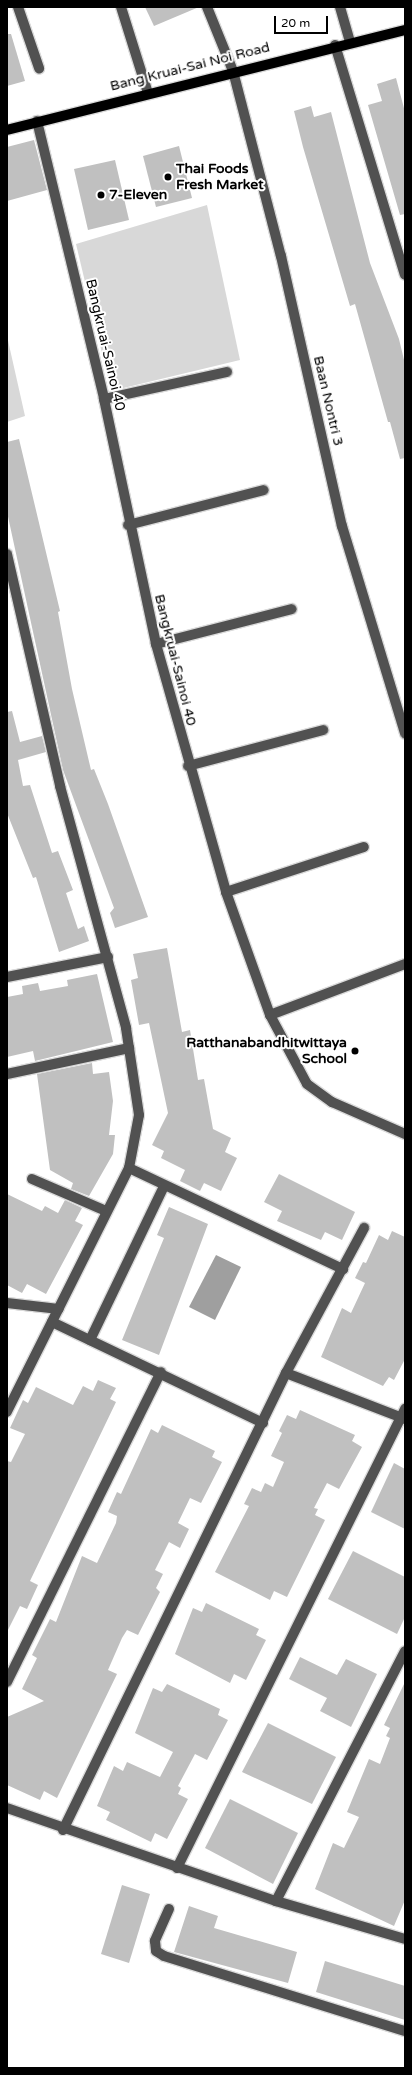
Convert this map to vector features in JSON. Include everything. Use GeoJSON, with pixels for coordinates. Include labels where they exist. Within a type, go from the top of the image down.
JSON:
{"type":"FeatureCollection","features":[{"type":"Feature","properties":{"kind":"main road","name":"Bang Kruai-Sai Noi Road"},"geometry":{"type":"LineString","coordinates":[[7,130],[335,45],[405,30]]}},
{"type":"Feature","properties":{"kind":"street"},"geometry":{"type":"LineString","coordinates":[[18,7],[39,68]]}},
{"type":"Feature","properties":{"kind":"street"},"geometry":{"type":"LineString","coordinates":[[121,7],[148,93]]}},
{"type":"Feature","properties":{"kind":"street","name":"Baan Nontri 3"},"geometry":{"type":"LineString","coordinates":[[207,7],[233,71],[281,256],[342,526],[405,734]]}},
{"type":"Feature","properties":{"kind":"street"},"geometry":{"type":"LineString","coordinates":[[340,7],[350,42]]}},
{"type":"Feature","properties":{"kind":"street"},"geometry":{"type":"LineString","coordinates":[[335,45],[405,275]]}},
{"type":"Feature","properties":{"kind":"street","name":"Bangkruai-Sainoi 40"},"geometry":{"type":"LineString","coordinates":[[37,121],[104,399],[128,525],[156,644],[188,766],[226,892],[270,1015],[307,1084],[332,1102],[405,1134]]}},
{"type":"Feature","properties":{"kind":"street"},"geometry":{"type":"LineString","coordinates":[[104,399],[227,372]]}},
{"type":"Feature","properties":{"kind":"street"},"geometry":{"type":"LineString","coordinates":[[128,525],[264,490]]}},
{"type":"Feature","properties":{"kind":"street"},"geometry":{"type":"LineString","coordinates":[[7,554],[60,786],[108,957],[129,1048],[139,1115],[129,1168],[106,1211],[7,1412]]}},
{"type":"Feature","properties":{"kind":"street"},"geometry":{"type":"LineString","coordinates":[[156,644],[292,609]]}},
{"type":"Feature","properties":{"kind":"street"},"geometry":{"type":"LineString","coordinates":[[188,766],[323,730]]}},
{"type":"Feature","properties":{"kind":"street"},"geometry":{"type":"LineString","coordinates":[[226,892],[364,847]]}},
{"type":"Feature","properties":{"kind":"street"},"geometry":{"type":"LineString","coordinates":[[7,977],[108,957]]}},
{"type":"Feature","properties":{"kind":"street"},"geometry":{"type":"LineString","coordinates":[[270,1015],[405,964]]}},
{"type":"Feature","properties":{"kind":"street"},"geometry":{"type":"LineString","coordinates":[[7,1074],[129,1048]]}},
{"type":"Feature","properties":{"kind":"street"},"geometry":{"type":"LineString","coordinates":[[129,1168],[164,1186],[343,1269]]}},
{"type":"Feature","properties":{"kind":"street"},"geometry":{"type":"LineString","coordinates":[[32,1179],[106,1211]]}},
{"type":"Feature","properties":{"kind":"street"},"geometry":{"type":"LineString","coordinates":[[90,1340],[164,1186]]}},
{"type":"Feature","properties":{"kind":"street"},"geometry":{"type":"LineString","coordinates":[[63,1830],[263,1423],[286,1373],[364,1228]]}},
{"type":"Feature","properties":{"kind":"street"},"geometry":{"type":"LineString","coordinates":[[7,1303],[59,1309]]}},
{"type":"Feature","properties":{"kind":"street"},"geometry":{"type":"LineString","coordinates":[[52,1322],[161,1372],[263,1423]]}},
{"type":"Feature","properties":{"kind":"street"},"geometry":{"type":"LineString","coordinates":[[7,1682],[161,1372]]}},
{"type":"Feature","properties":{"kind":"street"},"geometry":{"type":"LineString","coordinates":[[177,1868],[404,1415],[286,1373]]}},
{"type":"Feature","properties":{"kind":"street"},"geometry":{"type":"LineString","coordinates":[[276,1901],[405,1651]]}},
{"type":"Feature","properties":{"kind":"street"},"geometry":{"type":"LineString","coordinates":[[7,1808],[63,1830],[276,1901],[405,1939]]}},
{"type":"Feature","properties":{"kind":"street"},"geometry":{"type":"LineString","coordinates":[[169,1909],[155,1941],[156,1950],[164,1956],[405,2031]]}},
{"type":"Feature","properties":{"kind":"shaded area"},"geometry":{"type":"Polygon","coordinates":[[[207,205],[240,360],[111,391],[76,244],[207,205]]]}},
{"type":"Feature","properties":{"kind":"shaded area"},"geometry":{"type":"Polygon","coordinates":[[[7,336],[25,416],[7,422],[7,336]]]}},
{"type":"Feature","properties":{"kind":"shaded area"},"geometry":{"type":"Polygon","coordinates":[[[216,1255],[241,1267],[215,1320],[189,1307],[216,1255]]]}},
{"type":"Feature","properties":{"kind":"building"},"geometry":{"type":"Polygon","coordinates":[[[145,7],[199,7],[154,26],[145,7]]]}},
{"type":"Feature","properties":{"kind":"building"},"geometry":{"type":"Polygon","coordinates":[[[7,34],[11,34],[25,81],[7,86],[7,34]]]}},
{"type":"Feature","properties":{"kind":"building"},"geometry":{"type":"Polygon","coordinates":[[[396,78],[405,112],[405,214],[400,215],[368,105],[382,101],[377,84],[396,78]]]}},
{"type":"Feature","properties":{"kind":"building"},"geometry":{"type":"Polygon","coordinates":[[[311,106],[314,117],[331,112],[370,263],[399,339],[405,364],[405,458],[400,459],[390,422],[388,422],[355,304],[350,306],[303,147],[294,111],[311,106]]]}},
{"type":"Feature","properties":{"kind":"building"},"geometry":{"type":"Polygon","coordinates":[[[34,140],[47,190],[7,201],[7,147],[34,140]]]}},
{"type":"Feature","properties":{"kind":"building","name":"Thai Foods Fresh Market"},"geometry":{"type":"Polygon","coordinates":[[[179,146],[192,198],[156,207],[143,156],[179,146]]]}},
{"type":"Feature","properties":{"kind":"building","name":"7-Eleven"},"geometry":{"type":"Polygon","coordinates":[[[115,160],[129,220],[88,230],[74,169],[115,160]]]}},
{"type":"Feature","properties":{"kind":"building"},"geometry":{"type":"Polygon","coordinates":[[[19,439],[60,611],[58,612],[72,689],[91,770],[94,769],[108,804],[148,917],[115,928],[110,913],[114,908],[63,770],[7,512],[7,442],[19,439]]]}},
{"type":"Feature","properties":{"kind":"building"},"geometry":{"type":"Polygon","coordinates":[[[12,711],[20,742],[42,736],[46,752],[18,760],[23,786],[30,785],[52,853],[58,851],[73,890],[66,893],[78,929],[84,926],[89,941],[59,952],[36,877],[33,878],[7,813],[7,712],[12,711]]]}},
{"type":"Feature","properties":{"kind":"building"},"geometry":{"type":"Polygon","coordinates":[[[167,948],[182,1032],[190,1030],[198,1080],[204,1079],[213,1129],[231,1138],[225,1152],[237,1158],[221,1191],[204,1183],[200,1191],[180,1181],[185,1170],[161,1158],[164,1151],[152,1145],[168,1113],[149,1023],[139,1025],[131,980],[138,978],[133,954],[167,948]]]}},
{"type":"Feature","properties":{"kind":"building"},"geometry":{"type":"Polygon","coordinates":[[[97,974],[113,1042],[35,1061],[33,1051],[7,1057],[7,997],[23,994],[22,986],[38,983],[40,991],[68,986],[67,980],[97,974]]]}},
{"type":"Feature","properties":{"kind":"building"},"geometry":{"type":"Polygon","coordinates":[[[92,1063],[93,1074],[109,1072],[113,1101],[109,1135],[115,1135],[113,1154],[89,1196],[71,1189],[73,1183],[50,1170],[37,1074],[92,1063]]]}},
{"type":"Feature","properties":{"kind":"building"},"geometry":{"type":"Polygon","coordinates":[[[279,1174],[355,1212],[342,1240],[325,1232],[321,1240],[277,1221],[282,1211],[264,1202],[279,1174]]]}},
{"type":"Feature","properties":{"kind":"building"},"geometry":{"type":"Polygon","coordinates":[[[7,1194],[42,1211],[45,1206],[58,1213],[65,1200],[82,1208],[75,1221],[83,1225],[46,1294],[27,1284],[22,1293],[7,1285],[7,1194]]]}},
{"type":"Feature","properties":{"kind":"building"},"geometry":{"type":"Polygon","coordinates":[[[169,1207],[208,1224],[159,1355],[122,1340],[164,1238],[157,1235],[169,1207]]]}},
{"type":"Feature","properties":{"kind":"building"},"geometry":{"type":"Polygon","coordinates":[[[392,1231],[405,1237],[405,1359],[394,1380],[389,1377],[383,1386],[321,1357],[342,1308],[351,1313],[365,1283],[355,1278],[363,1262],[366,1263],[379,1235],[388,1240],[392,1231]]]}},
{"type":"Feature","properties":{"kind":"building"},"geometry":{"type":"Polygon","coordinates":[[[98,1380],[116,1388],[110,1399],[116,1402],[30,1581],[38,1585],[27,1609],[20,1606],[7,1632],[7,1461],[11,1462],[25,1434],[10,1428],[23,1400],[28,1403],[36,1387],[73,1405],[83,1386],[93,1391],[98,1380]]]}},
{"type":"Feature","properties":{"kind":"building"},"geometry":{"type":"Polygon","coordinates":[[[300,1410],[355,1435],[352,1441],[362,1447],[339,1489],[327,1483],[314,1508],[318,1509],[315,1515],[325,1520],[287,1597],[274,1591],[270,1600],[215,1572],[249,1506],[244,1504],[252,1488],[261,1492],[265,1483],[273,1487],[284,1462],[271,1456],[282,1433],[279,1431],[287,1415],[296,1419],[300,1410]]]}},
{"type":"Feature","properties":{"kind":"building"},"geometry":{"type":"Polygon","coordinates":[[[162,1425],[215,1451],[212,1457],[222,1462],[201,1503],[190,1498],[178,1523],[189,1529],[180,1548],[169,1542],[155,1570],[163,1574],[156,1588],[160,1592],[138,1635],[127,1630],[122,1638],[108,1670],[117,1674],[57,1798],[44,1791],[40,1800],[7,1785],[7,1717],[44,1701],[22,1689],[37,1658],[32,1655],[50,1619],[56,1622],[82,1556],[97,1563],[116,1523],[117,1516],[108,1512],[117,1492],[121,1494],[151,1429],[158,1433],[162,1425]]]}},
{"type":"Feature","properties":{"kind":"building"},"geometry":{"type":"Polygon","coordinates":[[[394,1463],[405,1469],[405,1529],[371,1512],[394,1463]]]}},
{"type":"Feature","properties":{"kind":"building"},"geometry":{"type":"Polygon","coordinates":[[[353,1551],[405,1577],[405,1617],[397,1634],[328,1599],[353,1551]]]}},
{"type":"Feature","properties":{"kind":"building"},"geometry":{"type":"Polygon","coordinates":[[[206,1603],[259,1629],[256,1635],[266,1640],[246,1680],[234,1674],[230,1683],[175,1654],[193,1608],[202,1612],[206,1603]]]}},
{"type":"Feature","properties":{"kind":"building"},"geometry":{"type":"Polygon","coordinates":[[[300,1657],[337,1675],[346,1659],[377,1674],[351,1727],[320,1711],[327,1698],[289,1679],[300,1657]]]}},
{"type":"Feature","properties":{"kind":"building"},"geometry":{"type":"Polygon","coordinates":[[[405,1682],[405,1900],[394,1926],[315,1889],[333,1843],[344,1848],[359,1817],[347,1812],[369,1759],[380,1764],[390,1738],[386,1736],[390,1728],[384,1725],[405,1682]]]}},
{"type":"Feature","properties":{"kind":"building"},"geometry":{"type":"Polygon","coordinates":[[[167,1684],[220,1709],[218,1715],[228,1720],[207,1760],[195,1754],[178,1786],[181,1788],[178,1794],[188,1799],[167,1839],[155,1833],[151,1842],[106,1820],[110,1812],[97,1806],[114,1766],[123,1771],[127,1762],[160,1777],[173,1752],[135,1733],[153,1688],[162,1692],[167,1684]]]}},
{"type":"Feature","properties":{"kind":"building"},"geometry":{"type":"Polygon","coordinates":[[[268,1723],[336,1757],[312,1804],[242,1772],[268,1723]]]}},
{"type":"Feature","properties":{"kind":"building"},"geometry":{"type":"Polygon","coordinates":[[[230,1799],[298,1833],[273,1884],[205,1848],[230,1799]]]}},
{"type":"Feature","properties":{"kind":"building"},"geometry":{"type":"Polygon","coordinates":[[[122,1885],[150,1894],[129,1963],[101,1954],[122,1885]]]}},
{"type":"Feature","properties":{"kind":"building"},"geometry":{"type":"Polygon","coordinates":[[[189,1906],[218,1916],[214,1928],[297,1952],[288,1983],[174,1952],[189,1906]]]}},
{"type":"Feature","properties":{"kind":"building"},"geometry":{"type":"Polygon","coordinates":[[[325,1961],[405,1986],[405,2020],[316,1992],[325,1961]]]}},
{"type":"Feature","properties":{"kind":"place","name":"Thai Foods Fresh Market"},"geometry":{"type":"Point","coordinates":[168,177]}},
{"type":"Feature","properties":{"kind":"place","name":"7-Eleven"},"geometry":{"type":"Point","coordinates":[101,195]}},
{"type":"Feature","properties":{"kind":"place","name":"Ratthanabandhitwittaya School"},"geometry":{"type":"Point","coordinates":[355,1051]}}]}
